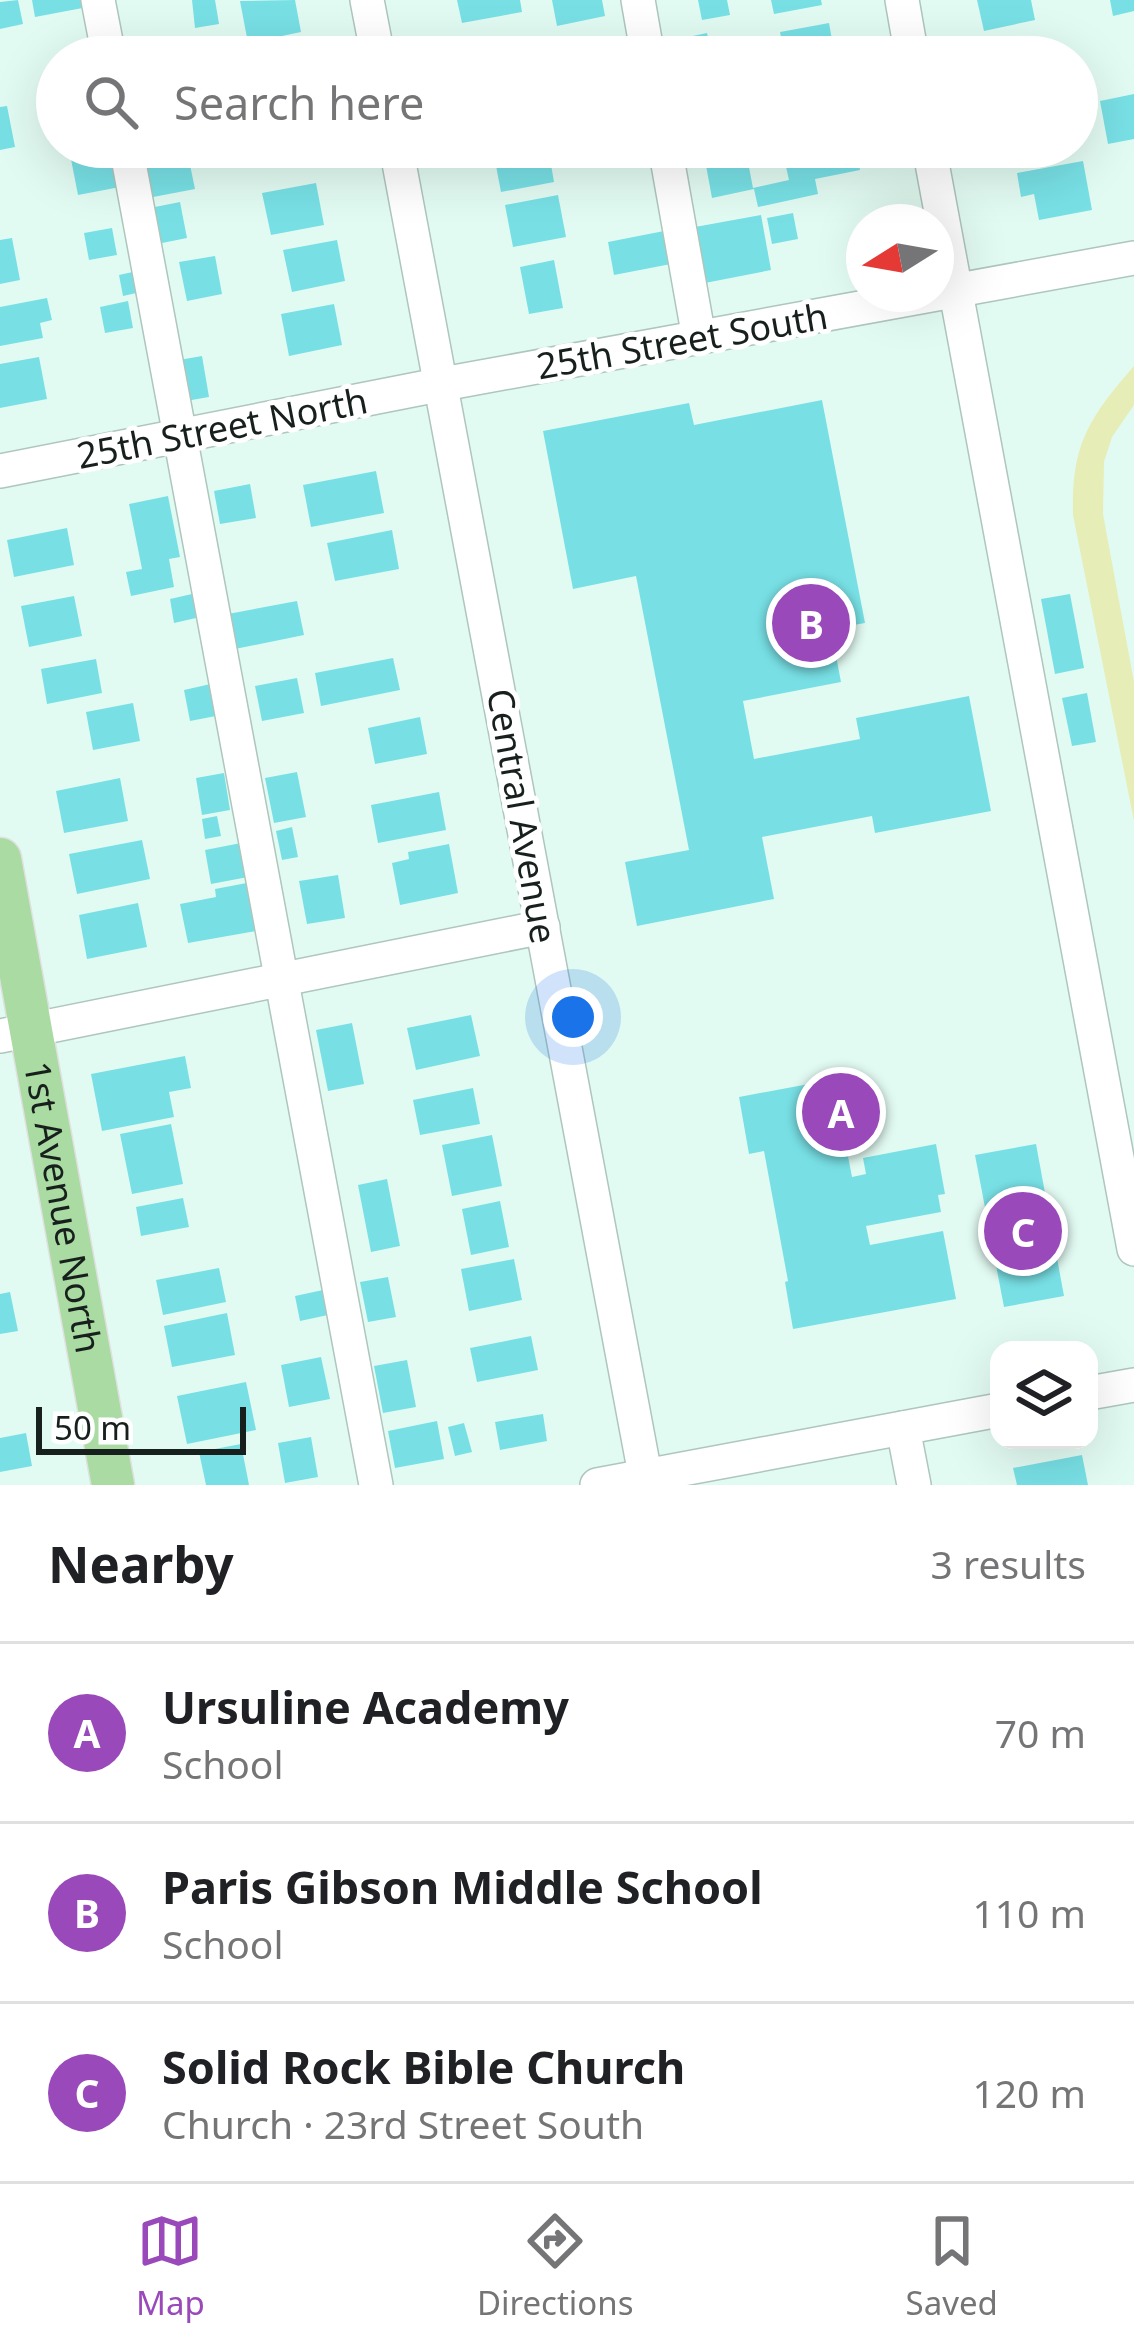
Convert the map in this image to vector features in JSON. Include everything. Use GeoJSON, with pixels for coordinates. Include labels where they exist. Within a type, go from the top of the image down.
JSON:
{"type":"FeatureCollection","features":[{"type":"Feature","properties":{"kind":"main road","name":"1st Avenue North"},"geometry":{"type":"LineString","coordinates":[[0,860],[15,1033],[113,1485]]}},
{"type":"Feature","properties":{"kind":"street"},"geometry":{"type":"LineString","coordinates":[[98,0],[105,36]]}},
{"type":"Feature","properties":{"kind":"street"},"geometry":{"type":"LineString","coordinates":[[367,0],[374,36]]}},
{"type":"Feature","properties":{"kind":"street"},"geometry":{"type":"LineString","coordinates":[[638,0],[644,36]]}},
{"type":"Feature","properties":{"kind":"street"},"geometry":{"type":"LineString","coordinates":[[902,0],[909,36]]}},
{"type":"Feature","properties":{"kind":"street"},"geometry":{"type":"LineString","coordinates":[[130,168],[376,1485]]}},
{"type":"Feature","properties":{"kind":"street","name":"Central Avenue"},"geometry":{"type":"LineString","coordinates":[[400,168],[646,1480]]}},
{"type":"Feature","properties":{"kind":"street"},"geometry":{"type":"LineString","coordinates":[[669,168],[699,338]]}},
{"type":"Feature","properties":{"kind":"street"},"geometry":{"type":"LineString","coordinates":[[933,168],[1134,1249]]}},
{"type":"Feature","properties":{"kind":"street","name":"25th Street South"},"geometry":{"type":"LineString","coordinates":[[443,384],[1134,258]]}},
{"type":"Feature","properties":{"kind":"street","name":"25th Street North"},"geometry":{"type":"LineString","coordinates":[[0,471],[443,384]]}},
{"type":"Feature","properties":{"kind":"street"},"geometry":{"type":"LineString","coordinates":[[15,1033],[542,927]]}},
{"type":"Feature","properties":{"kind":"street"},"geometry":{"type":"LineString","coordinates":[[1098,1391],[1134,1385]]}},
{"type":"Feature","properties":{"kind":"street"},"geometry":{"type":"LineString","coordinates":[[597,1485],[646,1480],[990,1412]]}},
{"type":"Feature","properties":{"kind":"street"},"geometry":{"type":"LineString","coordinates":[[903,1428],[914,1485]]}},
{"type":"Feature","properties":{"kind":"green space"},"geometry":{"type":"Polygon","coordinates":[[[1134,366],[1134,405],[1112,437],[1104,462],[1103,514],[1134,682],[1134,821],[1073,515],[1073,490],[1086,433],[1134,366]]]}},
{"type":"Feature","properties":{"kind":"building"},"geometry":{"type":"Polygon","coordinates":[[[18,0],[23,24],[0,29],[0,2],[18,0]]]}},
{"type":"Feature","properties":{"kind":"building"},"geometry":{"type":"Polygon","coordinates":[[[32,0],[86,0],[88,7],[35,17],[32,0]]]}},
{"type":"Feature","properties":{"kind":"building"},"geometry":{"type":"Polygon","coordinates":[[[192,0],[215,0],[219,24],[195,28],[192,0]]]}},
{"type":"Feature","properties":{"kind":"building"},"geometry":{"type":"Polygon","coordinates":[[[295,0],[301,32],[247,36],[240,1],[295,0]]]}},
{"type":"Feature","properties":{"kind":"building"},"geometry":{"type":"Polygon","coordinates":[[[457,0],[520,0],[522,12],[462,23],[457,0]]]}},
{"type":"Feature","properties":{"kind":"building"},"geometry":{"type":"Polygon","coordinates":[[[552,0],[602,0],[605,16],[557,26],[552,0]]]}},
{"type":"Feature","properties":{"kind":"building"},"geometry":{"type":"Polygon","coordinates":[[[698,0],[727,0],[730,15],[702,20],[698,0]]]}},
{"type":"Feature","properties":{"kind":"building"},"geometry":{"type":"Polygon","coordinates":[[[771,0],[821,0],[822,5],[774,14],[771,0]]]}},
{"type":"Feature","properties":{"kind":"building"},"geometry":{"type":"Polygon","coordinates":[[[977,0],[1031,0],[1035,20],[984,31],[977,0]]]}},
{"type":"Feature","properties":{"kind":"building"},"geometry":{"type":"Polygon","coordinates":[[[1110,0],[1134,0],[1134,11],[1113,16],[1110,0]]]}},
{"type":"Feature","properties":{"kind":"building"},"geometry":{"type":"Polygon","coordinates":[[[829,23],[831,36],[781,36],[780,32],[829,23]]]}},
{"type":"Feature","properties":{"kind":"building"},"geometry":{"type":"Polygon","coordinates":[[[1134,94],[1134,139],[1108,144],[1100,101],[1134,94]]]}},
{"type":"Feature","properties":{"kind":"building"},"geometry":{"type":"Polygon","coordinates":[[[7,106],[15,147],[0,150],[0,107],[7,106]]]}},
{"type":"Feature","properties":{"kind":"building"},"geometry":{"type":"Polygon","coordinates":[[[73,168],[116,168],[120,187],[78,195],[73,168]]]}},
{"type":"Feature","properties":{"kind":"building"},"geometry":{"type":"Polygon","coordinates":[[[191,168],[195,189],[148,198],[143,169],[191,168]]]}},
{"type":"Feature","properties":{"kind":"building"},"geometry":{"type":"Polygon","coordinates":[[[496,168],[552,168],[554,182],[501,192],[496,168]]]}},
{"type":"Feature","properties":{"kind":"building"},"geometry":{"type":"Polygon","coordinates":[[[706,168],[749,168],[753,188],[789,180],[786,168],[860,170],[815,179],[818,194],[758,207],[754,189],[712,198],[706,168]]]}},
{"type":"Feature","properties":{"kind":"building"},"geometry":{"type":"Polygon","coordinates":[[[1084,168],[1092,210],[1039,220],[1034,194],[1021,197],[1017,173],[1084,168]]]}},
{"type":"Feature","properties":{"kind":"building"},"geometry":{"type":"Polygon","coordinates":[[[316,183],[324,225],[271,235],[262,193],[316,183]]]}},
{"type":"Feature","properties":{"kind":"building"},"geometry":{"type":"Polygon","coordinates":[[[558,195],[566,237],[513,247],[505,205],[558,195]]]}},
{"type":"Feature","properties":{"kind":"building"},"geometry":{"type":"Polygon","coordinates":[[[180,202],[187,238],[157,244],[150,208],[180,202]]]}},
{"type":"Feature","properties":{"kind":"building"},"geometry":{"type":"Polygon","coordinates":[[[793,213],[798,239],[772,244],[767,218],[793,213]]]}},
{"type":"Feature","properties":{"kind":"building"},"geometry":{"type":"Polygon","coordinates":[[[761,215],[771,270],[705,283],[695,227],[761,215]]]}},
{"type":"Feature","properties":{"kind":"building"},"geometry":{"type":"Polygon","coordinates":[[[112,228],[117,255],[89,260],[84,233],[112,228]]]}},
{"type":"Feature","properties":{"kind":"building"},"geometry":{"type":"Polygon","coordinates":[[[664,231],[671,264],[614,275],[608,242],[664,231]]]}},
{"type":"Feature","properties":{"kind":"building"},"geometry":{"type":"Polygon","coordinates":[[[12,238],[20,280],[0,284],[0,240],[12,238]]]}},
{"type":"Feature","properties":{"kind":"building"},"geometry":{"type":"Polygon","coordinates":[[[337,240],[345,281],[292,292],[283,250],[337,240]]]}},
{"type":"Feature","properties":{"kind":"building"},"geometry":{"type":"Polygon","coordinates":[[[215,256],[222,294],[187,301],[179,262],[215,256]]]}},
{"type":"Feature","properties":{"kind":"building"},"geometry":{"type":"Polygon","coordinates":[[[554,260],[563,308],[529,314],[520,267],[554,260]]]}},
{"type":"Feature","properties":{"kind":"building"},"geometry":{"type":"Polygon","coordinates":[[[137,271],[141,292],[123,296],[119,275],[137,271]]]}},
{"type":"Feature","properties":{"kind":"building"},"geometry":{"type":"Polygon","coordinates":[[[47,298],[52,320],[40,323],[43,338],[0,346],[0,307],[47,298]]]}},
{"type":"Feature","properties":{"kind":"building"},"geometry":{"type":"Polygon","coordinates":[[[128,301],[133,328],[105,333],[100,307],[128,301]]]}},
{"type":"Feature","properties":{"kind":"building"},"geometry":{"type":"Polygon","coordinates":[[[334,304],[342,345],[289,356],[281,314],[334,304]]]}},
{"type":"Feature","properties":{"kind":"building"},"geometry":{"type":"Polygon","coordinates":[[[202,356],[209,397],[186,401],[179,360],[202,356]]]}},
{"type":"Feature","properties":{"kind":"building"},"geometry":{"type":"Polygon","coordinates":[[[39,357],[47,399],[0,408],[0,364],[39,357]]]}},
{"type":"Feature","properties":{"kind":"building"},"geometry":{"type":"Polygon","coordinates":[[[822,400],[865,623],[831,629],[841,682],[743,701],[754,759],[860,739],[856,718],[969,696],[991,811],[875,833],[872,816],[762,837],[774,899],[637,926],[625,862],[689,850],[636,576],[573,589],[543,431],[689,403],[694,425],[822,400]]]}},
{"type":"Feature","properties":{"kind":"building"},"geometry":{"type":"Polygon","coordinates":[[[376,471],[384,513],[311,527],[303,485],[376,471]]]}},
{"type":"Feature","properties":{"kind":"building"},"geometry":{"type":"Polygon","coordinates":[[[250,484],[256,518],[220,524],[214,491],[250,484]]]}},
{"type":"Feature","properties":{"kind":"building"},"geometry":{"type":"Polygon","coordinates":[[[168,496],[180,557],[169,559],[174,587],[131,596],[126,572],[142,569],[129,504],[168,496]]]}},
{"type":"Feature","properties":{"kind":"building"},"geometry":{"type":"Polygon","coordinates":[[[67,528],[74,565],[14,577],[7,540],[67,528]]]}},
{"type":"Feature","properties":{"kind":"building"},"geometry":{"type":"Polygon","coordinates":[[[392,530],[399,569],[335,581],[327,543],[392,530]]]}},
{"type":"Feature","properties":{"kind":"building"},"geometry":{"type":"Polygon","coordinates":[[[192,594],[196,618],[174,623],[170,599],[192,594]]]}},
{"type":"Feature","properties":{"kind":"building"},"geometry":{"type":"Polygon","coordinates":[[[1070,594],[1084,668],[1055,674],[1041,599],[1070,594]]]}},
{"type":"Feature","properties":{"kind":"building"},"geometry":{"type":"Polygon","coordinates":[[[74,596],[82,636],[29,647],[21,606],[74,596]]]}},
{"type":"Feature","properties":{"kind":"building"},"geometry":{"type":"Polygon","coordinates":[[[297,601],[304,635],[235,649],[228,614],[297,601]]]}},
{"type":"Feature","properties":{"kind":"building"},"geometry":{"type":"Polygon","coordinates":[[[393,658],[400,690],[321,706],[315,673],[393,658]]]}},
{"type":"Feature","properties":{"kind":"building"},"geometry":{"type":"Polygon","coordinates":[[[96,659],[102,693],[47,704],[41,669],[96,659]]]}},
{"type":"Feature","properties":{"kind":"building"},"geometry":{"type":"Polygon","coordinates":[[[297,678],[304,713],[262,721],[255,686],[297,678]]]}},
{"type":"Feature","properties":{"kind":"building"},"geometry":{"type":"Polygon","coordinates":[[[215,683],[221,715],[190,721],[184,690],[215,683]]]}},
{"type":"Feature","properties":{"kind":"building"},"geometry":{"type":"Polygon","coordinates":[[[1087,693],[1096,742],[1072,746],[1062,698],[1087,693]]]}},
{"type":"Feature","properties":{"kind":"building"},"geometry":{"type":"Polygon","coordinates":[[[133,703],[140,741],[93,750],[86,712],[133,703]]]}},
{"type":"Feature","properties":{"kind":"building"},"geometry":{"type":"Polygon","coordinates":[[[420,717],[427,754],[375,764],[368,728],[420,717]]]}},
{"type":"Feature","properties":{"kind":"building"},"geometry":{"type":"Polygon","coordinates":[[[297,772],[306,817],[274,823],[265,778],[297,772]]]}},
{"type":"Feature","properties":{"kind":"building"},"geometry":{"type":"Polygon","coordinates":[[[224,773],[230,810],[202,815],[196,778],[224,773]]]}},
{"type":"Feature","properties":{"kind":"building"},"geometry":{"type":"Polygon","coordinates":[[[120,778],[128,821],[64,833],[56,791],[120,778]]]}},
{"type":"Feature","properties":{"kind":"building"},"geometry":{"type":"Polygon","coordinates":[[[439,792],[446,830],[378,843],[371,805],[439,792]]]}},
{"type":"Feature","properties":{"kind":"building"},"geometry":{"type":"Polygon","coordinates":[[[217,816],[221,836],[205,839],[202,819],[217,816]]]}},
{"type":"Feature","properties":{"kind":"building"},"geometry":{"type":"Polygon","coordinates":[[[292,827],[298,857],[282,860],[276,831],[292,827]]]}},
{"type":"Feature","properties":{"kind":"building"},"geometry":{"type":"Polygon","coordinates":[[[142,840],[150,879],[77,894],[69,854],[142,840]]]}},
{"type":"Feature","properties":{"kind":"building"},"geometry":{"type":"Polygon","coordinates":[[[241,843],[248,877],[211,884],[205,850],[241,843]]]}},
{"type":"Feature","properties":{"kind":"building"},"geometry":{"type":"Polygon","coordinates":[[[449,844],[458,893],[400,905],[392,863],[409,859],[408,852],[449,844]]]}},
{"type":"Feature","properties":{"kind":"building"},"geometry":{"type":"Polygon","coordinates":[[[338,875],[345,918],[307,924],[299,881],[338,875]]]}},
{"type":"Feature","properties":{"kind":"building"},"geometry":{"type":"Polygon","coordinates":[[[252,882],[261,930],[188,943],[180,904],[216,897],[215,889],[252,882]]]}},
{"type":"Feature","properties":{"kind":"building"},"geometry":{"type":"Polygon","coordinates":[[[138,903],[147,947],[87,959],[79,915],[138,903]]]}},
{"type":"Feature","properties":{"kind":"building"},"geometry":{"type":"Polygon","coordinates":[[[471,1015],[480,1056],[416,1070],[407,1028],[471,1015]]]}},
{"type":"Feature","properties":{"kind":"building"},"geometry":{"type":"Polygon","coordinates":[[[352,1023],[364,1084],[328,1091],[316,1030],[352,1023]]]}},
{"type":"Feature","properties":{"kind":"building"},"geometry":{"type":"Polygon","coordinates":[[[185,1056],[191,1088],[169,1092],[174,1117],[102,1131],[91,1074],[185,1056]]]}},
{"type":"Feature","properties":{"kind":"building"},"geometry":{"type":"Polygon","coordinates":[[[841,1078],[851,1128],[843,1130],[852,1177],[866,1174],[863,1158],[936,1144],[945,1194],[938,1195],[941,1212],[866,1226],[870,1245],[943,1231],[956,1299],[793,1329],[764,1151],[749,1154],[739,1097],[841,1078]]]}},
{"type":"Feature","properties":{"kind":"building"},"geometry":{"type":"Polygon","coordinates":[[[473,1088],[480,1124],[420,1135],[413,1100],[473,1088]]]}},
{"type":"Feature","properties":{"kind":"building"},"geometry":{"type":"Polygon","coordinates":[[[171,1124],[183,1184],[132,1194],[120,1134],[171,1124]]]}},
{"type":"Feature","properties":{"kind":"building"},"geometry":{"type":"Polygon","coordinates":[[[492,1135],[502,1186],[452,1196],[442,1145],[492,1135]]]}},
{"type":"Feature","properties":{"kind":"building"},"geometry":{"type":"Polygon","coordinates":[[[1036,1144],[1064,1296],[1004,1307],[975,1155],[1036,1144]]]}},
{"type":"Feature","properties":{"kind":"building"},"geometry":{"type":"Polygon","coordinates":[[[387,1179],[400,1246],[371,1252],[358,1185],[387,1179]]]}},
{"type":"Feature","properties":{"kind":"building"},"geometry":{"type":"Polygon","coordinates":[[[183,1198],[189,1227],[141,1236],[136,1207],[183,1198]]]}},
{"type":"Feature","properties":{"kind":"building"},"geometry":{"type":"Polygon","coordinates":[[[500,1201],[509,1247],[471,1255],[462,1209],[500,1201]]]}},
{"type":"Feature","properties":{"kind":"building"},"geometry":{"type":"Polygon","coordinates":[[[514,1259],[522,1300],[469,1311],[461,1269],[514,1259]]]}},
{"type":"Feature","properties":{"kind":"building"},"geometry":{"type":"Polygon","coordinates":[[[219,1268],[226,1302],[163,1315],[156,1280],[219,1268]]]}},
{"type":"Feature","properties":{"kind":"building"},"geometry":{"type":"Polygon","coordinates":[[[388,1277],[396,1317],[368,1322],[360,1282],[388,1277]]]}},
{"type":"Feature","properties":{"kind":"building"},"geometry":{"type":"Polygon","coordinates":[[[323,1290],[328,1315],[300,1321],[295,1296],[323,1290]]]}},
{"type":"Feature","properties":{"kind":"building"},"geometry":{"type":"Polygon","coordinates":[[[10,1292],[18,1331],[0,1334],[0,1294],[10,1292]]]}},
{"type":"Feature","properties":{"kind":"building"},"geometry":{"type":"Polygon","coordinates":[[[227,1313],[235,1355],[172,1367],[164,1326],[227,1313]]]}},
{"type":"Feature","properties":{"kind":"building"},"geometry":{"type":"Polygon","coordinates":[[[531,1336],[538,1370],[477,1382],[470,1348],[531,1336]]]}},
{"type":"Feature","properties":{"kind":"building"},"geometry":{"type":"Polygon","coordinates":[[[321,1357],[330,1399],[289,1407],[281,1365],[321,1357]]]}},
{"type":"Feature","properties":{"kind":"building"},"geometry":{"type":"Polygon","coordinates":[[[407,1360],[416,1407],[383,1413],[374,1366],[407,1360]]]}},
{"type":"Feature","properties":{"kind":"building"},"geometry":{"type":"Polygon","coordinates":[[[246,1382],[256,1430],[187,1444],[177,1396],[246,1382]]]}},
{"type":"Feature","properties":{"kind":"building"},"geometry":{"type":"Polygon","coordinates":[[[543,1414],[547,1441],[500,1450],[495,1422],[543,1414]]]}},
{"type":"Feature","properties":{"kind":"building"},"geometry":{"type":"Polygon","coordinates":[[[437,1421],[444,1459],[395,1468],[388,1431],[437,1421]]]}},
{"type":"Feature","properties":{"kind":"building"},"geometry":{"type":"Polygon","coordinates":[[[464,1423],[472,1452],[455,1456],[448,1427],[464,1423]]]}},
{"type":"Feature","properties":{"kind":"building"},"geometry":{"type":"Polygon","coordinates":[[[26,1433],[32,1466],[0,1472],[0,1438],[26,1433]]]}},
{"type":"Feature","properties":{"kind":"building"},"geometry":{"type":"Polygon","coordinates":[[[311,1437],[318,1477],[285,1483],[278,1443],[311,1437]]]}},
{"type":"Feature","properties":{"kind":"building"},"geometry":{"type":"Polygon","coordinates":[[[241,1444],[249,1485],[206,1485],[199,1452],[241,1444]]]}},
{"type":"Feature","properties":{"kind":"building"},"geometry":{"type":"Polygon","coordinates":[[[1082,1455],[1088,1485],[1017,1485],[1013,1468],[1082,1455]]]}},
{"type":"Feature","properties":{"kind":"place","name":"Paris Gibson Middle School"},"geometry":{"type":"Point","coordinates":[811,623]}},
{"type":"Feature","properties":{"kind":"place","name":"Ursuline Academy"},"geometry":{"type":"Point","coordinates":[841,1112]}},
{"type":"Feature","properties":{"kind":"place","name":"Solid Rock Bible Church"},"geometry":{"type":"Point","coordinates":[1023,1231]}}]}
